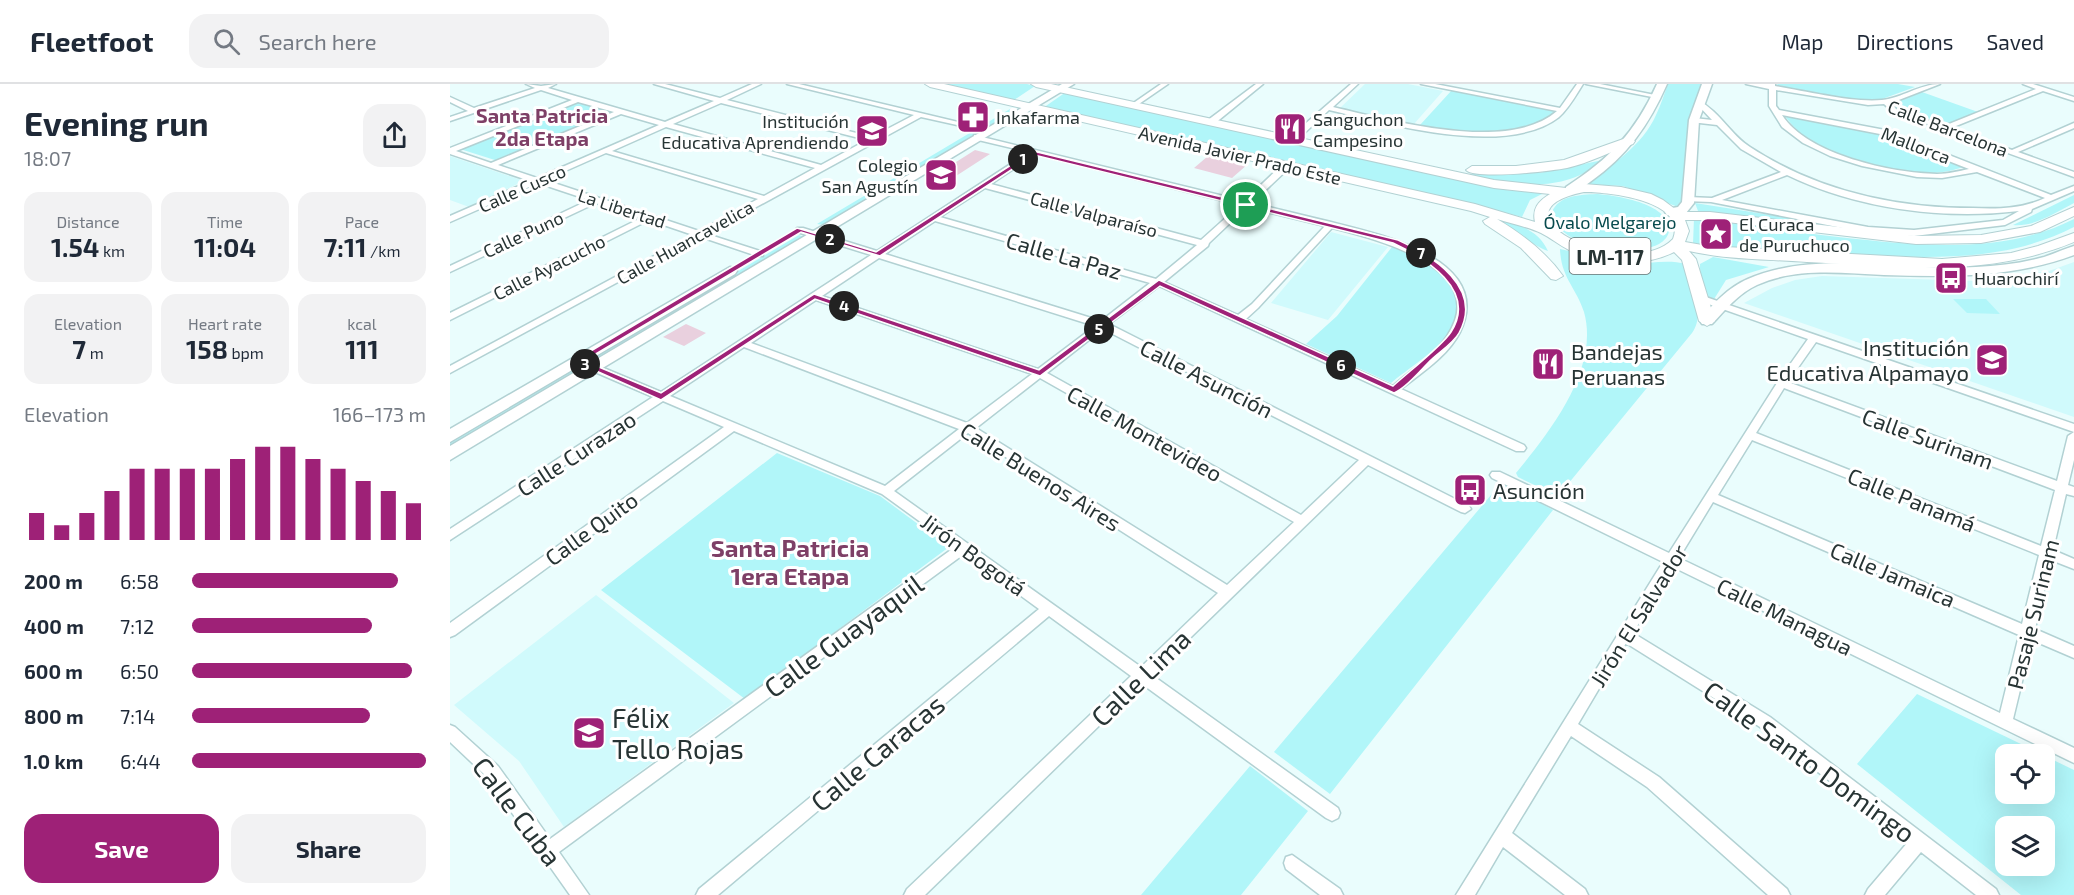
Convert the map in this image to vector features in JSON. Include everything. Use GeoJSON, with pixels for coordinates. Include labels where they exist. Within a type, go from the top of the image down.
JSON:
{"type":"FeatureCollection","features":[{"type":"Feature","properties":{"kind":"main road","name":"Avenida Javier Prado Este"},"geometry":{"type":"LineString","coordinates":[[930,84],[1496,214],[1549,232]]}},
{"type":"Feature","properties":{"kind":"main road"},"geometry":{"type":"LineString","coordinates":[[1567,190],[1602,167],[1629,141],[1645,122],[1662,84]]}},
{"type":"Feature","properties":{"kind":"main road"},"geometry":{"type":"LineString","coordinates":[[1673,214],[1686,207],[1694,120],[1707,84]]}},
{"type":"Feature","properties":{"kind":"main road","name":"Avenida Javier Prado Este"},"geometry":{"type":"LineString","coordinates":[[1052,86],[1508,186],[1567,190]]}},
{"type":"Feature","properties":{"kind":"main road"},"geometry":{"type":"LineString","coordinates":[[450,454],[815,235],[976,132],[1015,104],[1052,86]]}},
{"type":"Feature","properties":{"kind":"main road"},"geometry":{"type":"LineString","coordinates":[[450,436],[800,230],[976,132],[1029,107],[1052,86]]}},
{"type":"Feature","properties":{"kind":"main road"},"geometry":{"type":"LineString","coordinates":[[1424,169],[1482,171],[1536,168],[1576,161],[1629,141]]}},
{"type":"Feature","properties":{"kind":"main road","name":"LM-117"},"geometry":{"type":"LineString","coordinates":[[1592,188],[1616,190],[1647,198],[1673,214],[1683,230],[1676,245],[1650,256],[1614,256],[1577,248],[1549,232],[1540,219],[1540,208],[1544,201],[1567,190],[1592,188]]}},
{"type":"Feature","properties":{"kind":"main road","name":"LM-117"},"geometry":{"type":"LineString","coordinates":[[1426,198],[1453,205],[1511,233],[1534,250],[1556,276],[1549,232]]}},
{"type":"Feature","properties":{"kind":"main road"},"geometry":{"type":"LineString","coordinates":[[1673,214],[1710,216],[1917,240],[1982,239],[2035,229],[2074,211]]}},
{"type":"Feature","properties":{"kind":"main road"},"geometry":{"type":"LineString","coordinates":[[1868,230],[1917,240]]}},
{"type":"Feature","properties":{"kind":"main road"},"geometry":{"type":"LineString","coordinates":[[1676,245],[1816,268],[1934,272],[1994,271],[2058,258],[2071,243]]}},
{"type":"Feature","properties":{"kind":"main road"},"geometry":{"type":"LineString","coordinates":[[1725,252],[1836,259],[1954,262],[2020,256],[2071,243]]}},
{"type":"Feature","properties":{"kind":"main road","name":"LM-117"},"geometry":{"type":"LineString","coordinates":[[1676,245],[1689,259],[1707,321]]}},
{"type":"Feature","properties":{"kind":"main road"},"geometry":{"type":"LineString","coordinates":[[1707,321],[1727,306],[1733,293],[1752,282],[1792,271],[1816,268]]}},
{"type":"Feature","properties":{"kind":"street"},"geometry":{"type":"LineString","coordinates":[[529,84],[539,89],[822,168]]}},
{"type":"Feature","properties":{"kind":"street"},"geometry":{"type":"LineString","coordinates":[[450,118],[553,84]]}},
{"type":"Feature","properties":{"kind":"street"},"geometry":{"type":"LineString","coordinates":[[657,84],[874,140]]}},
{"type":"Feature","properties":{"kind":"street","name":"Calle Cusco"},"geometry":{"type":"LineString","coordinates":[[450,219],[758,84]]}},
{"type":"Feature","properties":{"kind":"street"},"geometry":{"type":"LineString","coordinates":[[790,84],[921,114],[1033,153],[1330,225],[1396,242],[1415,250],[1446,272],[1460,294],[1461,316],[1452,338],[1394,390]]}},
{"type":"Feature","properties":{"kind":"street"},"geometry":{"type":"LineString","coordinates":[[1134,105],[1165,84]]}},
{"type":"Feature","properties":{"kind":"street"},"geometry":{"type":"LineString","coordinates":[[1210,122],[1260,84]]}},
{"type":"Feature","properties":{"kind":"street"},"geometry":{"type":"LineString","coordinates":[[1292,140],[1355,84]]}},
{"type":"Feature","properties":{"kind":"street"},"geometry":{"type":"LineString","coordinates":[[1424,84],[1562,110]]}},
{"type":"Feature","properties":{"kind":"street"},"geometry":{"type":"LineString","coordinates":[[1328,108],[1433,130],[1480,134],[1522,129],[1548,120],[1562,110],[1580,84]]}},
{"type":"Feature","properties":{"kind":"street"},"geometry":{"type":"LineString","coordinates":[[1589,84],[1657,96]]}},
{"type":"Feature","properties":{"kind":"street","name":"Calle Barcelona"},"geometry":{"type":"LineString","coordinates":[[1749,84],[1868,103],[1886,102],[1894,110],[2074,175]]}},
{"type":"Feature","properties":{"kind":"street"},"geometry":{"type":"LineString","coordinates":[[1886,102],[1937,84]]}},
{"type":"Feature","properties":{"kind":"street"},"geometry":{"type":"LineString","coordinates":[[2026,84],[2074,99]]}},
{"type":"Feature","properties":{"kind":"street"},"geometry":{"type":"LineString","coordinates":[[1771,86],[1776,112],[1792,131],[1806,141],[1858,164],[1884,170],[1937,176],[1978,169]]}},
{"type":"Feature","properties":{"kind":"street"},"geometry":{"type":"LineString","coordinates":[[1945,128],[2043,90]]}},
{"type":"Feature","properties":{"kind":"street"},"geometry":{"type":"LineString","coordinates":[[450,99],[474,111]]}},
{"type":"Feature","properties":{"kind":"street"},"geometry":{"type":"LineString","coordinates":[[450,152],[578,100]]}},
{"type":"Feature","properties":{"kind":"street"},"geometry":{"type":"LineString","coordinates":[[1699,103],[1717,123],[1745,147],[1787,172],[1827,187],[1890,203],[1965,211],[2003,210],[2036,205]]}},
{"type":"Feature","properties":{"kind":"street"},"geometry":{"type":"LineString","coordinates":[[1868,103],[1894,110]]}},
{"type":"Feature","properties":{"kind":"street"},"geometry":{"type":"LineString","coordinates":[[490,166],[620,112]]}},
{"type":"Feature","properties":{"kind":"street","name":"Mallorca"},"geometry":{"type":"LineString","coordinates":[[1776,112],[1870,128],[2051,198]]}},
{"type":"Feature","properties":{"kind":"street","name":"Calle Huancavelica"},"geometry":{"type":"LineString","coordinates":[[450,370],[921,114]]}},
{"type":"Feature","properties":{"kind":"street"},"geometry":{"type":"LineString","coordinates":[[1694,120],[1717,123]]}},
{"type":"Feature","properties":{"kind":"street"},"geometry":{"type":"LineString","coordinates":[[2013,152],[2074,125]]}},
{"type":"Feature","properties":{"kind":"street"},"geometry":{"type":"LineString","coordinates":[[606,151],[765,199]]}},
{"type":"Feature","properties":{"kind":"street","name":"La Libertad"},"geometry":{"type":"LineString","coordinates":[[450,152],[760,254]]}},
{"type":"Feature","properties":{"kind":"street","name":"Calle Curazao"},"geometry":{"type":"LineString","coordinates":[[450,535],[1033,153]]}},
{"type":"Feature","properties":{"kind":"street"},"geometry":{"type":"LineString","coordinates":[[886,491],[1159,283],[1286,166]]}},
{"type":"Feature","properties":{"kind":"street"},"geometry":{"type":"LineString","coordinates":[[1711,200],[1787,172]]}},
{"type":"Feature","properties":{"kind":"street","name":"Calle Valparaíso"},"geometry":{"type":"LineString","coordinates":[[984,185],[1205,243]]}},
{"type":"Feature","properties":{"kind":"street"},"geometry":{"type":"LineString","coordinates":[[1688,194],[1868,230],[1914,233],[2006,222],[2074,188]]}},
{"type":"Feature","properties":{"kind":"street","name":"Calle Puno"},"geometry":{"type":"LineString","coordinates":[[450,269],[596,200]]}},
{"type":"Feature","properties":{"kind":"street"},"geometry":{"type":"LineString","coordinates":[[1965,211],[1985,226]]}},
{"type":"Feature","properties":{"kind":"street","name":"Calle Ayacucho"},"geometry":{"type":"LineString","coordinates":[[450,317],[649,217]]}},
{"type":"Feature","properties":{"kind":"street","name":"Calle La Paz"},"geometry":{"type":"LineString","coordinates":[[933,218],[1159,283],[1520,448]]}},
{"type":"Feature","properties":{"kind":"street"},"geometry":{"type":"LineString","coordinates":[[1240,319],[1255,306],[1330,225]]}},
{"type":"Feature","properties":{"kind":"street","name":"Calle Asunción"},"geometry":{"type":"LineString","coordinates":[[800,230],[1103,325],[1465,509]]}},
{"type":"Feature","properties":{"kind":"street","name":"Calle Montevideo"},"geometry":{"type":"LineString","coordinates":[[814,296],[1040,373],[1302,521]]}},
{"type":"Feature","properties":{"kind":"street"},"geometry":{"type":"LineString","coordinates":[[1700,298],[2074,428]]}},
{"type":"Feature","properties":{"kind":"street"},"geometry":{"type":"LineString","coordinates":[[1727,306],[1761,313],[2074,422]]}},
{"type":"Feature","properties":{"kind":"street","name":"Jirón El Salvador"},"geometry":{"type":"LineString","coordinates":[[1465,895],[1570,727],[1624,635],[1814,337]]}},
{"type":"Feature","properties":{"kind":"street","name":"Calle Buenos Aires"},"geometry":{"type":"LineString","coordinates":[[743,343],[968,428],[1228,593]]}},
{"type":"Feature","properties":{"kind":"street","name":"Jirón Bogotá"},"geometry":{"type":"LineString","coordinates":[[578,361],[886,491],[1332,813]]}},
{"type":"Feature","properties":{"kind":"street","name":"Calle Surinam"},"geometry":{"type":"LineString","coordinates":[[1782,384],[2068,490]]}},
{"type":"Feature","properties":{"kind":"street","name":"Calle Quito"},"geometry":{"type":"LineString","coordinates":[[450,631],[733,426]]}},
{"type":"Feature","properties":{"kind":"street","name":"Calle Panamá"},"geometry":{"type":"LineString","coordinates":[[1750,435],[2074,564]]}},
{"type":"Feature","properties":{"kind":"street","name":"Pasaje Surinam"},"geometry":{"type":"LineString","coordinates":[[2006,723],[2046,553],[2068,490],[2074,436]]}},
{"type":"Feature","properties":{"kind":"street","name":"Calle Lima"},"geometry":{"type":"LineString","coordinates":[[913,895],[1366,460]]}},
{"type":"Feature","properties":{"kind":"street","name":"Calle Managua"},"geometry":{"type":"LineString","coordinates":[[1496,475],[2074,756]]}},
{"type":"Feature","properties":{"kind":"street","name":"Calle Jamaica"},"geometry":{"type":"LineString","coordinates":[[1712,497],[2074,652]]}},
{"type":"Feature","properties":{"kind":"street","name":"Calle Guayaquil"},"geometry":{"type":"LineString","coordinates":[[548,850],[964,547]]}},
{"type":"Feature","properties":{"kind":"street","name":"Calle Caracas"},"geometry":{"type":"LineString","coordinates":[[705,895],[1049,608]]}},
{"type":"Feature","properties":{"kind":"street","name":"Calle Santo Domingo"},"geometry":{"type":"LineString","coordinates":[[1624,635],[1765,722],[1990,895]]}},
{"type":"Feature","properties":{"kind":"street"},"geometry":{"type":"LineString","coordinates":[[1570,727],[1653,782],[1781,895]]}},
{"type":"Feature","properties":{"kind":"street","name":"Calle Cuba"},"geometry":{"type":"LineString","coordinates":[[450,732],[492,771],[580,895]]}},
{"type":"Feature","properties":{"kind":"street"},"geometry":{"type":"LineString","coordinates":[[1502,836],[1579,895]]}},
{"type":"Feature","properties":{"kind":"street"},"geometry":{"type":"LineString","coordinates":[[1874,895],[1920,841]]}},
{"type":"Feature","properties":{"kind":"street"},"geometry":{"type":"LineString","coordinates":[[1292,863],[1334,895]]}},
{"type":"Feature","properties":{"kind":"shaded area"},"geometry":{"type":"Polygon","coordinates":[[[1365,84],[1408,84],[1443,91],[1414,124],[1339,109],[1365,84]]]}},
{"type":"Feature","properties":{"kind":"shaded area"},"geometry":{"type":"Polygon","coordinates":[[[450,156],[524,181],[469,207],[450,200],[450,156]]]}},
{"type":"Feature","properties":{"kind":"shaded area"},"geometry":{"type":"Polygon","coordinates":[[[1331,232],[1388,247],[1328,320],[1271,303],[1331,232]]]}},
{"type":"Feature","properties":{"kind":"shaded area","name":"Institución Educativa Alpamayo"},"geometry":{"type":"Polygon","coordinates":[[[2074,262],[2074,417],[1744,303],[1772,288],[1795,280],[1822,276],[1976,281],[2049,271],[2074,262]]]}},
{"type":"Feature","properties":{"kind":"shaded area","name":"Félix Tello Rojas"},"geometry":{"type":"Polygon","coordinates":[[[596,595],[734,703],[564,827],[519,761],[454,705],[596,595]]]}},
{"type":"Feature","properties":{"kind":"green space"},"geometry":{"type":"Polygon","coordinates":[[[943,84],[1027,84],[1035,86],[1014,100],[943,84]]]}},
{"type":"Feature","properties":{"kind":"green space"},"geometry":{"type":"Polygon","coordinates":[[[1668,84],[1704,84],[1682,201],[1678,207],[1623,186],[1585,184],[1625,154],[1643,136],[1656,115],[1668,84]]]}},
{"type":"Feature","properties":{"kind":"green space"},"geometry":{"type":"Polygon","coordinates":[[[1777,84],[1898,84],[1915,87],[1874,102],[1781,88],[1777,84]]]}},
{"type":"Feature","properties":{"kind":"green space"},"geometry":{"type":"Polygon","coordinates":[[[1452,90],[1556,110],[1542,120],[1509,131],[1473,132],[1420,125],[1452,90]]]}},
{"type":"Feature","properties":{"kind":"green space"},"geometry":{"type":"Polygon","coordinates":[[[1066,92],[1506,190],[1544,193],[1530,200],[1522,217],[1043,108],[1066,92]]]}},
{"type":"Feature","properties":{"kind":"green space"},"geometry":{"type":"Polygon","coordinates":[[[1922,92],[1978,112],[1944,125],[1897,110],[1892,104],[1922,92]]]}},
{"type":"Feature","properties":{"kind":"green space"},"geometry":{"type":"Polygon","coordinates":[[[578,102],[616,112],[498,161],[460,149],[578,102]]]}},
{"type":"Feature","properties":{"kind":"green space"},"geometry":{"type":"Polygon","coordinates":[[[1010,109],[1016,111],[824,225],[817,224],[1010,109]]]}},
{"type":"Feature","properties":{"kind":"green space"},"geometry":{"type":"Polygon","coordinates":[[[1783,114],[1873,130],[1963,167],[1945,172],[1902,172],[1857,162],[1836,155],[1802,135],[1783,114]]]}},
{"type":"Feature","properties":{"kind":"green space"},"geometry":{"type":"Polygon","coordinates":[[[1603,160],[1588,171],[1556,183],[1522,184],[1469,174],[1539,173],[1603,160]]]}},
{"type":"Feature","properties":{"kind":"green space","name":"Óvalo Melgarejo"},"geometry":{"type":"Polygon","coordinates":[[[1596,194],[1615,196],[1651,207],[1661,213],[1667,221],[1669,230],[1667,236],[1659,244],[1631,250],[1614,250],[1580,242],[1557,224],[1552,212],[1555,206],[1565,199],[1596,194]]]}},
{"type":"Feature","properties":{"kind":"green space"},"geometry":{"type":"Polygon","coordinates":[[[2074,195],[2074,203],[2052,215],[2037,222],[2013,225],[2074,195]]]}},
{"type":"Feature","properties":{"kind":"green space"},"geometry":{"type":"Polygon","coordinates":[[[1695,203],[1839,226],[1840,230],[1698,211],[1695,203]]]}},
{"type":"Feature","properties":{"kind":"green space"},"geometry":{"type":"Polygon","coordinates":[[[1485,215],[1530,230],[1548,251],[1537,246],[1485,215]]]}},
{"type":"Feature","properties":{"kind":"green space"},"geometry":{"type":"Polygon","coordinates":[[[1694,218],[1884,242],[1950,245],[1982,244],[2014,239],[2045,231],[2074,219],[2074,227],[2047,239],[1990,253],[1903,257],[1693,244],[1694,218]]]}},
{"type":"Feature","properties":{"kind":"green space"},"geometry":{"type":"Polygon","coordinates":[[[799,235],[804,237],[599,360],[587,361],[799,235]]]}},
{"type":"Feature","properties":{"kind":"green space"},"geometry":{"type":"Polygon","coordinates":[[[1392,247],[1421,260],[1434,269],[1453,291],[1457,304],[1456,319],[1444,341],[1391,383],[1306,344],[1337,316],[1392,247]]]}},
{"type":"Feature","properties":{"kind":"green space"},"geometry":{"type":"Polygon","coordinates":[[[1560,249],[1620,263],[1678,262],[1686,264],[1698,308],[1698,317],[1692,333],[1559,495],[1555,495],[1518,477],[1516,473],[1556,420],[1578,377],[1585,356],[1587,334],[1584,312],[1563,268],[1560,249]]]}},
{"type":"Feature","properties":{"kind":"green space"},"geometry":{"type":"Polygon","coordinates":[[[1713,257],[1769,267],[1726,280],[1711,304],[1706,301],[1700,264],[1713,257]]]}},
{"type":"Feature","properties":{"kind":"green space"},"geometry":{"type":"Polygon","coordinates":[[[1953,299],[1986,299],[2000,314],[1967,313],[1953,299]]]}},
{"type":"Feature","properties":{"kind":"green space"},"geometry":{"type":"Polygon","coordinates":[[[569,370],[578,373],[450,450],[450,440],[569,370]]]}},
{"type":"Feature","properties":{"kind":"green space"},"geometry":{"type":"Polygon","coordinates":[[[777,453],[880,496],[949,547],[745,699],[601,590],[777,453]]]}},
{"type":"Feature","properties":{"kind":"green space"},"geometry":{"type":"Polygon","coordinates":[[[1502,482],[1553,510],[1330,794],[1274,752],[1502,482]]]}},
{"type":"Feature","properties":{"kind":"green space"},"geometry":{"type":"Polygon","coordinates":[[[1917,694],[2021,744],[1995,744],[1995,804],[2055,804],[2055,761],[2074,770],[2074,895],[2021,895],[1997,876],[2055,876],[2055,816],[1995,816],[1995,874],[1857,764],[1917,694]]]}},
{"type":"Feature","properties":{"kind":"green space"},"geometry":{"type":"Polygon","coordinates":[[[1250,766],[1308,811],[1241,895],[1141,895],[1250,766]]]}},
{"type":"Feature","properties":{"kind":"building"},"geometry":{"type":"Polygon","coordinates":[[[975,150],[990,154],[956,176],[947,179],[934,176],[975,150]]]}},
{"type":"Feature","properties":{"kind":"building"},"geometry":{"type":"Polygon","coordinates":[[[1208,156],[1248,164],[1232,178],[1194,168],[1208,156]]]}},
{"type":"Feature","properties":{"kind":"building"},"geometry":{"type":"Polygon","coordinates":[[[686,324],[706,333],[684,346],[663,337],[686,324]]]}},
{"type":"Feature","properties":{"kind":"place","name":"Inkafarma"},"geometry":{"type":"Point","coordinates":[973,117]}},
{"type":"Feature","properties":{"kind":"place","name":"Sanguchon Campesino"},"geometry":{"type":"Point","coordinates":[1290,129]}},
{"type":"Feature","properties":{"kind":"place","name":"Institución Educativa Aprendiendo"},"geometry":{"type":"Point","coordinates":[872,131]}},
{"type":"Feature","properties":{"kind":"place","name":"Colegio San Agustín"},"geometry":{"type":"Point","coordinates":[941,175]}},
{"type":"Feature","properties":{"kind":"place","name":"El Curaca de Puruchuco"},"geometry":{"type":"Point","coordinates":[1716,234]}},
{"type":"Feature","properties":{"kind":"place","name":"Huarochirí"},"geometry":{"type":"Point","coordinates":[1951,278]}},
{"type":"Feature","properties":{"kind":"place","name":"Institución Educativa Alpamayo"},"geometry":{"type":"Point","coordinates":[1992,360]}},
{"type":"Feature","properties":{"kind":"place","name":"Bandejas Peruanas"},"geometry":{"type":"Point","coordinates":[1548,364]}},
{"type":"Feature","properties":{"kind":"place","name":"Asunción"},"geometry":{"type":"Point","coordinates":[1470,490]}},
{"type":"Feature","properties":{"kind":"place","name":"Félix Tello Rojas"},"geometry":{"type":"Point","coordinates":[589,733]}},
{"type":"Feature","properties":{"kind":"district","name":"Santa Patricia 2da Etapa"},"geometry":{"type":"Point","coordinates":[542,126]}},
{"type":"Feature","properties":{"kind":"district","name":"Santa Patricia 1era Etapa"},"geometry":{"type":"Point","coordinates":[790,561]}},
{"type":"Feature","properties":{"kind":"route"},"geometry":{"type":"LineString","coordinates":[[1033,153],[1246,205],[1396,242],[1421,253],[1446,272],[1460,294],[1461,316],[1455,333],[1394,390],[1159,283],[1040,373],[814,296],[661,397],[578,361],[800,230],[877,255],[1033,153]]}}]}
